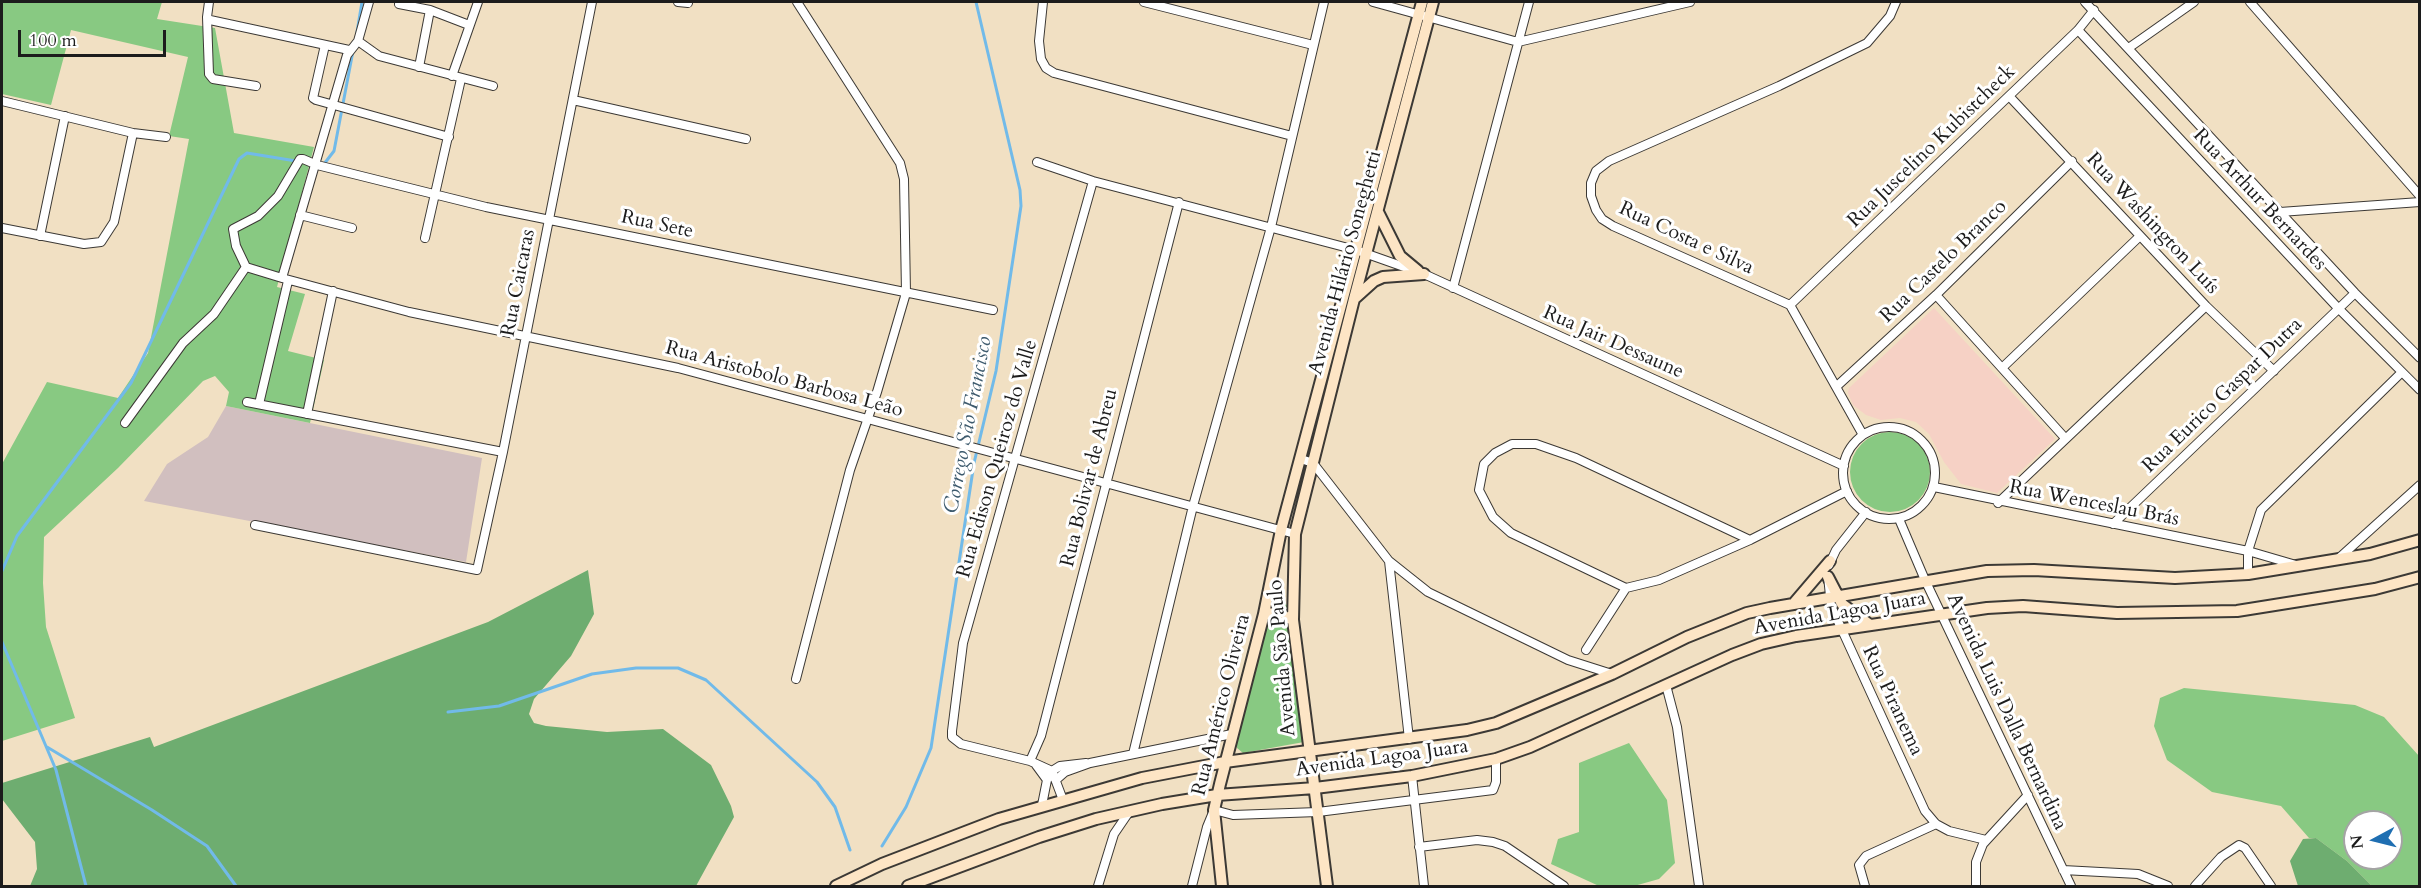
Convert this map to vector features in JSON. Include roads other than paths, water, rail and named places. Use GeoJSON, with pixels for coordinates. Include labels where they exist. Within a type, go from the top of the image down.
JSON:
{"type":"FeatureCollection","features":[{"type":"Feature","properties":{"kind":"main road","name":"Avenida Hilário Soneghetti"},"geometry":{"type":"LineString","coordinates":[[1281,531],[1301,459],[1354,299],[1361,252],[1378,212],[1424,16],[1422,2]]}},
{"type":"Feature","properties":{"kind":"main road","name":"Avenida Hilário Soneghetti"},"geometry":{"type":"LineString","coordinates":[[1295,534],[1313,463],[1331,365],[1424,16],[1433,2]]}},
{"type":"Feature","properties":{"kind":"main road"},"geometry":{"type":"LineString","coordinates":[[1378,212],[1400,256],[1421,272]]}},
{"type":"Feature","properties":{"kind":"main road"},"geometry":{"type":"LineString","coordinates":[[1354,299],[1374,281],[1383,277],[1421,272]]}},
{"type":"Feature","properties":{"kind":"main road","name":"Rua Américo Oliveira"},"geometry":{"type":"LineString","coordinates":[[1214,810],[1264,614],[1281,531]]}},
{"type":"Feature","properties":{"kind":"main road","name":"Avenida São Paulo"},"geometry":{"type":"LineString","coordinates":[[1295,534],[1293,620],[1327,886]]}},
{"type":"Feature","properties":{"kind":"main road","name":"Avenida Lagoa Juara"},"geometry":{"type":"LineString","coordinates":[[836,886],[882,864],[963,832],[1042,806],[1142,778],[1225,762],[1409,739],[1496,723],[1612,674],[1719,624],[1747,613],[1795,602],[1987,571],[2034,570],[2175,578],[2248,574],[2302,567],[2420,540]]}},
{"type":"Feature","properties":{"kind":"main road"},"geometry":{"type":"LineString","coordinates":[[1795,602],[1830,561]]}},
{"type":"Feature","properties":{"kind":"main road"},"geometry":{"type":"LineString","coordinates":[[1827,577],[1832,597],[1854,616],[1870,625]]}},
{"type":"Feature","properties":{"kind":"main road","name":"Avenida Lagoa Juara"},"geometry":{"type":"LineString","coordinates":[[908,886],[1039,837],[1129,812],[1217,795],[1314,788],[1412,776],[1496,759],[1530,747],[1761,644],[1942,613],[2023,606],[2117,613],[2237,611],[2375,589],[2420,577]]}},
{"type":"Feature","properties":{"kind":"main road"},"geometry":{"type":"LineString","coordinates":[[1264,614],[1277,613],[1293,620]]}},
{"type":"Feature","properties":{"kind":"main road"},"geometry":{"type":"LineString","coordinates":[[1214,810],[1222,886]]}},
{"type":"Feature","properties":{"kind":"street"},"geometry":{"type":"LineString","coordinates":[[209,2],[207,17],[209,74],[213,79],[256,86]]}},
{"type":"Feature","properties":{"kind":"street"},"geometry":{"type":"LineString","coordinates":[[259,405],[285,280],[287,259],[317,165],[349,50],[358,41],[369,2]]}},
{"type":"Feature","properties":{"kind":"street"},"geometry":{"type":"LineString","coordinates":[[452,76],[478,2]]}},
{"type":"Feature","properties":{"kind":"street","name":"Rua Caicaras"},"geometry":{"type":"LineString","coordinates":[[255,525],[477,570],[504,452],[592,2]]}},
{"type":"Feature","properties":{"kind":"street"},"geometry":{"type":"LineString","coordinates":[[678,2],[688,3]]}},
{"type":"Feature","properties":{"kind":"street"},"geometry":{"type":"LineString","coordinates":[[796,2],[903,170],[906,292],[850,470],[796,680]]}},
{"type":"Feature","properties":{"kind":"street"},"geometry":{"type":"LineString","coordinates":[[1043,2],[1039,41],[1041,59],[1046,68],[1067,78],[1292,136]]}},
{"type":"Feature","properties":{"kind":"street"},"geometry":{"type":"LineString","coordinates":[[1144,2],[1313,45]]}},
{"type":"Feature","properties":{"kind":"street"},"geometry":{"type":"LineString","coordinates":[[1133,754],[1193,506],[1271,227],[1324,2]]}},
{"type":"Feature","properties":{"kind":"street"},"geometry":{"type":"LineString","coordinates":[[1373,2],[1518,42],[1690,2]]}},
{"type":"Feature","properties":{"kind":"street"},"geometry":{"type":"LineString","coordinates":[[1453,288],[1528,2]]}},
{"type":"Feature","properties":{"kind":"street","name":"Rua Costa e Silva"},"geometry":{"type":"LineString","coordinates":[[1790,305],[1613,226],[1602,219],[1596,210],[1591,196],[1591,183],[1596,171],[1609,161],[1811,72],[1867,43],[1890,16],[1896,2]]}},
{"type":"Feature","properties":{"kind":"street","name":"Rua Arthur Bernardes"},"geometry":{"type":"LineString","coordinates":[[2085,2],[2130,47],[2355,293],[2420,358]]}},
{"type":"Feature","properties":{"kind":"street"},"geometry":{"type":"LineString","coordinates":[[2130,47],[2194,2]]}},
{"type":"Feature","properties":{"kind":"street"},"geometry":{"type":"LineString","coordinates":[[2250,2],[2420,196]]}},
{"type":"Feature","properties":{"kind":"street"},"geometry":{"type":"LineString","coordinates":[[399,4],[430,10],[469,25]]}},
{"type":"Feature","properties":{"kind":"street"},"geometry":{"type":"LineString","coordinates":[[419,67],[430,10]]}},
{"type":"Feature","properties":{"kind":"street","name":"Rua Juscelino Kubistcheck"},"geometry":{"type":"LineString","coordinates":[[1790,305],[2078,30],[2094,10]]}},
{"type":"Feature","properties":{"kind":"street"},"geometry":{"type":"LineString","coordinates":[[207,17],[210,20],[349,50]]}},
{"type":"Feature","properties":{"kind":"street","name":"Rua Arthur Bernardes"},"geometry":{"type":"LineString","coordinates":[[2078,30],[2338,308],[2420,390]]}},
{"type":"Feature","properties":{"kind":"street"},"geometry":{"type":"LineString","coordinates":[[358,41],[379,56],[493,86]]}},
{"type":"Feature","properties":{"kind":"street"},"geometry":{"type":"LineString","coordinates":[[325,45],[313,98],[449,137]]}},
{"type":"Feature","properties":{"kind":"street"},"geometry":{"type":"LineString","coordinates":[[425,238],[461,79]]}},
{"type":"Feature","properties":{"kind":"street","name":"Rua Washington Luís"},"geometry":{"type":"LineString","coordinates":[[2009,96],[2206,306],[2274,371]]}},
{"type":"Feature","properties":{"kind":"street"},"geometry":{"type":"LineString","coordinates":[[573,100],[746,139]]}},
{"type":"Feature","properties":{"kind":"street"},"geometry":{"type":"LineString","coordinates":[[2,101],[134,133],[166,137]]}},
{"type":"Feature","properties":{"kind":"street"},"geometry":{"type":"LineString","coordinates":[[40,236],[65,116]]}},
{"type":"Feature","properties":{"kind":"street"},"geometry":{"type":"LineString","coordinates":[[2,228],[84,244],[95,244],[106,238],[114,222],[134,133]]}},
{"type":"Feature","properties":{"kind":"street"},"geometry":{"type":"LineString","coordinates":[[125,423],[183,343],[214,314],[246,267],[236,246],[233,229],[258,216],[278,196],[300,159],[317,165]]}},
{"type":"Feature","properties":{"kind":"street","name":"Rua Castelo Branco"},"geometry":{"type":"LineString","coordinates":[[1837,386],[1936,295],[2072,161]]}},
{"type":"Feature","properties":{"kind":"street","name":"Rua Jair Dessaune"},"geometry":{"type":"LineString","coordinates":[[1037,162],[1093,181],[1271,227],[1361,252],[1421,272],[1844,466]]}},
{"type":"Feature","properties":{"kind":"street","name":"Rua Sete"},"geometry":{"type":"LineString","coordinates":[[317,165],[486,207],[993,310]]}},
{"type":"Feature","properties":{"kind":"street","name":"Rua Edison Queiroz do Valle"},"geometry":{"type":"LineString","coordinates":[[1032,761],[961,744],[952,737],[952,731],[963,643],[1017,460],[1093,181]]}},
{"type":"Feature","properties":{"kind":"street","name":"Rua Bolivar de Abreu"},"geometry":{"type":"LineString","coordinates":[[1032,761],[1041,736],[1179,202]]}},
{"type":"Feature","properties":{"kind":"street"},"geometry":{"type":"LineString","coordinates":[[2280,212],[2420,202]]}},
{"type":"Feature","properties":{"kind":"street"},"geometry":{"type":"LineString","coordinates":[[300,215],[352,228]]}},
{"type":"Feature","properties":{"kind":"street"},"geometry":{"type":"LineString","coordinates":[[2002,368],[2140,236]]}},
{"type":"Feature","properties":{"kind":"street","name":"Rua Aristobolo Barbosa Leão"},"geometry":{"type":"LineString","coordinates":[[246,267],[285,280],[409,312],[678,368],[868,418],[990,454],[1106,481],[1295,534]]}},
{"type":"Feature","properties":{"kind":"street"},"geometry":{"type":"LineString","coordinates":[[307,414],[333,291]]}},
{"type":"Feature","properties":{"kind":"street","name":"Rua Eurico Gaspar Dutra"},"geometry":{"type":"LineString","coordinates":[[2113,524],[2355,293]]}},
{"type":"Feature","properties":{"kind":"street"},"geometry":{"type":"LineString","coordinates":[[1936,295],[2065,438]]}},
{"type":"Feature","properties":{"kind":"street"},"geometry":{"type":"LineString","coordinates":[[1790,305],[1863,435]]}},
{"type":"Feature","properties":{"kind":"street"},"geometry":{"type":"LineString","coordinates":[[1998,502],[2206,306]]}},
{"type":"Feature","properties":{"kind":"street"},"geometry":{"type":"LineString","coordinates":[[2248,574],[2248,551],[2261,510],[2401,373]]}},
{"type":"Feature","properties":{"kind":"street"},"geometry":{"type":"LineString","coordinates":[[247,402],[504,452]]}},
{"type":"Feature","properties":{"kind":"street"},"geometry":{"type":"LineString","coordinates":[[1890,426],[1904,429],[1916,435],[1930,451],[1934,464],[1934,488],[1920,507],[1899,519],[1880,518],[1856,505],[1847,491],[1844,466],[1855,442],[1863,435],[1890,426]]}},
{"type":"Feature","properties":{"kind":"street"},"geometry":{"type":"LineString","coordinates":[[1750,540],[1576,458],[1536,444],[1512,444],[1495,453],[1484,464],[1479,478],[1479,490],[1493,517],[1511,533],[1626,588],[1659,580],[1750,540],[1847,491]]}},
{"type":"Feature","properties":{"kind":"street"},"geometry":{"type":"LineString","coordinates":[[1301,459],[1313,463],[1389,561],[1428,592],[1582,666],[1612,674]]}},
{"type":"Feature","properties":{"kind":"street"},"geometry":{"type":"LineString","coordinates":[[2337,560],[2420,485]]}},
{"type":"Feature","properties":{"kind":"street","name":"Rua Wenceslau Brás"},"geometry":{"type":"LineString","coordinates":[[1934,488],[2248,551],[2302,567]]}},
{"type":"Feature","properties":{"kind":"street"},"geometry":{"type":"LineString","coordinates":[[1827,577],[1830,561],[1866,512]]}},
{"type":"Feature","properties":{"kind":"street","name":"Avenida Luis Dalla Bernardina"},"geometry":{"type":"LineString","coordinates":[[1899,519],[1925,580],[2070,886]]}},
{"type":"Feature","properties":{"kind":"street"},"geometry":{"type":"LineString","coordinates":[[1389,561],[1409,739]]}},
{"type":"Feature","properties":{"kind":"street"},"geometry":{"type":"LineString","coordinates":[[1586,650],[1626,588]]}},
{"type":"Feature","properties":{"kind":"street","name":"Rua Piranema"},"geometry":{"type":"LineString","coordinates":[[1832,597],[1841,630],[1925,811],[1936,824]]}},
{"type":"Feature","properties":{"kind":"street"},"geometry":{"type":"LineString","coordinates":[[1666,685],[1677,727],[1699,886]]}},
{"type":"Feature","properties":{"kind":"street"},"geometry":{"type":"LineString","coordinates":[[1057,779],[1065,772],[1090,763],[1232,734]]}},
{"type":"Feature","properties":{"kind":"street"},"geometry":{"type":"LineString","coordinates":[[1214,810],[1233,815],[1318,812],[1492,789],[1496,782],[1496,759]]}},
{"type":"Feature","properties":{"kind":"street"},"geometry":{"type":"LineString","coordinates":[[1032,761],[1052,771],[1057,779],[1063,800]]}},
{"type":"Feature","properties":{"kind":"street"},"geometry":{"type":"LineString","coordinates":[[1032,761],[1047,780]]}},
{"type":"Feature","properties":{"kind":"street"},"geometry":{"type":"LineString","coordinates":[[1042,806],[1047,780],[1052,771],[1076,762],[1090,763]]}},
{"type":"Feature","properties":{"kind":"street"},"geometry":{"type":"LineString","coordinates":[[1412,776],[1424,886]]}},
{"type":"Feature","properties":{"kind":"street"},"geometry":{"type":"LineString","coordinates":[[1976,886],[1976,862],[1986,840],[2028,795]]}},
{"type":"Feature","properties":{"kind":"street","name":"Rua Américo Oliveira"},"geometry":{"type":"LineString","coordinates":[[1192,886],[1207,827],[1214,810]]}},
{"type":"Feature","properties":{"kind":"street"},"geometry":{"type":"LineString","coordinates":[[1098,886],[1114,834],[1129,812]]}},
{"type":"Feature","properties":{"kind":"street"},"geometry":{"type":"LineString","coordinates":[[1865,886],[1859,865],[1866,856],[1936,824],[1949,831],[1986,840]]}},
{"type":"Feature","properties":{"kind":"street"},"geometry":{"type":"LineString","coordinates":[[1419,847],[1477,840],[1493,842],[1564,886]]}},
{"type":"Feature","properties":{"kind":"street"},"geometry":{"type":"LineString","coordinates":[[2194,886],[2220,857],[2239,845],[2245,848],[2271,886]]}},
{"type":"Feature","properties":{"kind":"street"},"geometry":{"type":"LineString","coordinates":[[2063,870],[2138,874],[2168,886]]}},
{"type":"Feature","properties":{"kind":"waterway"},"geometry":{"type":"LineString","coordinates":[[357,32],[362,2]]}},
{"type":"Feature","properties":{"kind":"waterway","name":"Corrego São Francisco"},"geometry":{"type":"LineString","coordinates":[[882,846],[906,807],[931,748],[974,463],[996,371],[1021,206],[1020,190],[976,2]]}},
{"type":"Feature","properties":{"kind":"waterway"},"geometry":{"type":"LineString","coordinates":[[324,164],[334,151],[353,51]]}},
{"type":"Feature","properties":{"kind":"waterway"},"geometry":{"type":"LineString","coordinates":[[2,571],[17,536],[131,383],[239,159],[247,153],[296,161]]}},
{"type":"Feature","properties":{"kind":"waterway"},"geometry":{"type":"LineString","coordinates":[[2,642],[56,770],[86,886]]}},
{"type":"Feature","properties":{"kind":"waterway"},"geometry":{"type":"LineString","coordinates":[[448,712],[499,706],[592,674],[636,668],[678,668],[706,680],[817,782],[835,807],[850,850]]}},
{"type":"Feature","properties":{"kind":"waterway"},"geometry":{"type":"LineString","coordinates":[[47,747],[207,846],[236,886]]}}]}
